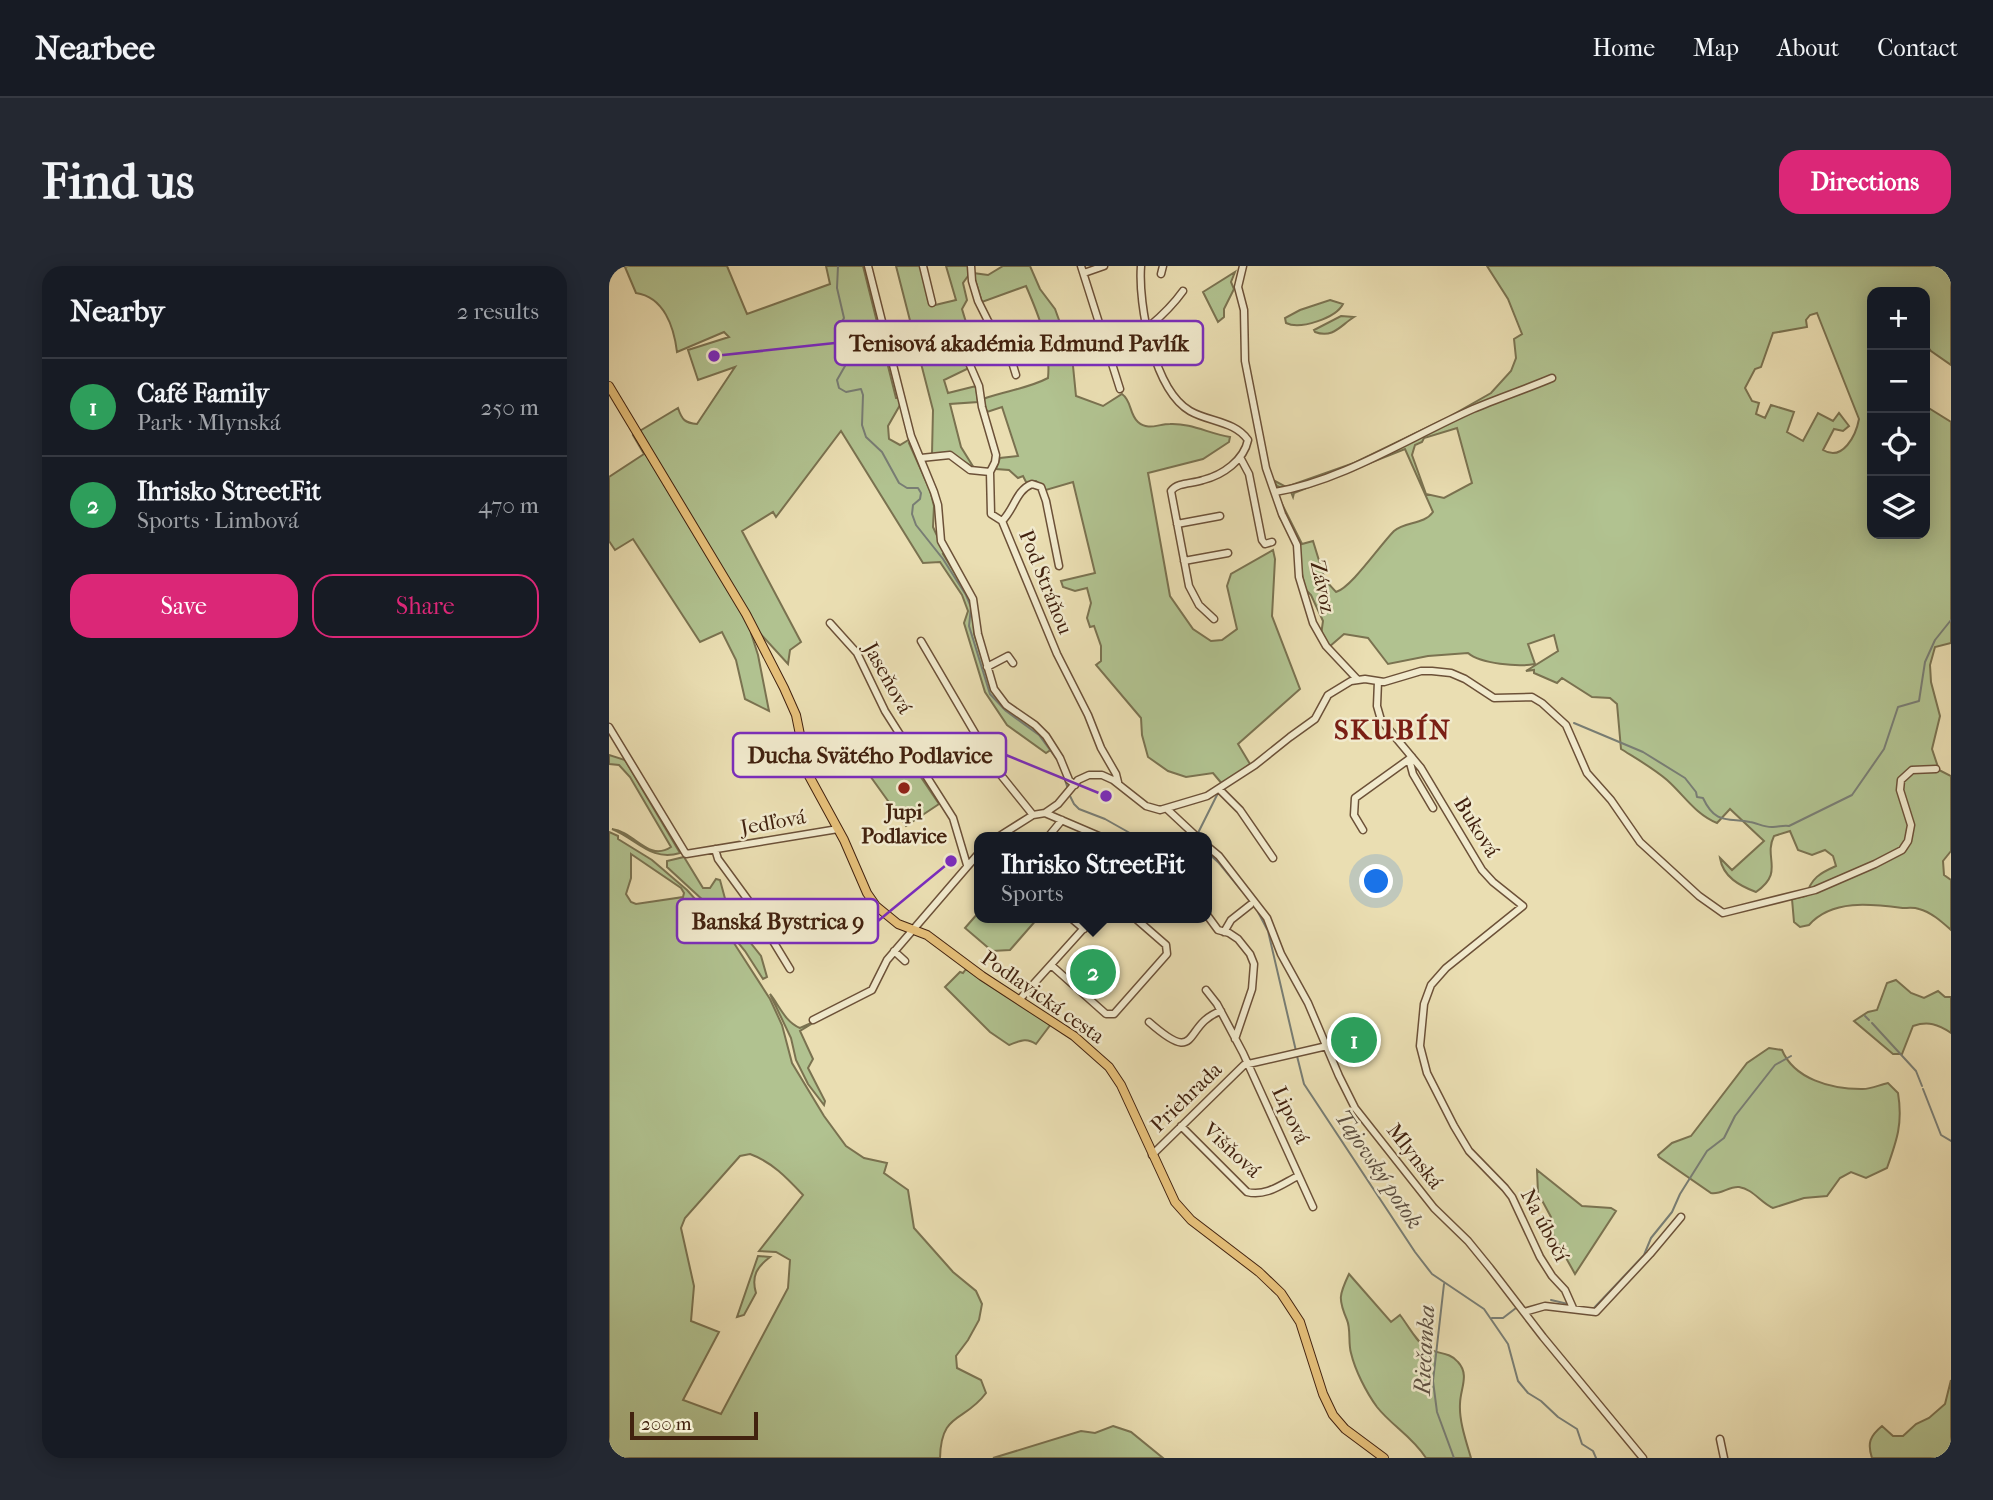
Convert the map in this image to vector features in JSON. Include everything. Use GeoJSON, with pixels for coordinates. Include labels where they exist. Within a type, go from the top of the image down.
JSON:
{"type":"FeatureCollection","features":[{"type":"Feature","properties":{"kind":"main road","name":"Podlavická cesta"},"geometry":{"type":"LineString","coordinates":[[609,386],[745,614],[789,697],[796,715],[808,774],[876,906],[898,924],[926,935],[983,977],[1074,1036],[1109,1067],[1121,1085],[1170,1194],[1185,1215],[1273,1283],[1287,1300],[1303,1329],[1323,1394],[1333,1415],[1345,1429],[1384,1458]]}},
{"type":"Feature","properties":{"kind":"street"},"geometry":{"type":"LineString","coordinates":[[868,266],[911,436],[938,505],[943,548],[973,599],[978,634],[999,697],[1046,736],[1073,787]]}},
{"type":"Feature","properties":{"kind":"street"},"geometry":{"type":"LineString","coordinates":[[923,266],[932,303]]}},
{"type":"Feature","properties":{"kind":"street"},"geometry":{"type":"LineString","coordinates":[[971,266],[978,301],[988,321],[1008,349],[1016,375]]}},
{"type":"Feature","properties":{"kind":"street"},"geometry":{"type":"LineString","coordinates":[[1081,266],[1119,389]]}},
{"type":"Feature","properties":{"kind":"street"},"geometry":{"type":"LineString","coordinates":[[1084,273],[1104,266]]}},
{"type":"Feature","properties":{"kind":"street"},"geometry":{"type":"LineString","coordinates":[[1141,266],[1140,296],[1145,328],[1174,396],[1191,412],[1221,422],[1246,436],[1248,442],[1241,459],[1209,478],[1172,488],[1192,593],[1204,611],[1214,619]]}},
{"type":"Feature","properties":{"kind":"street","name":"Závoz"},"geometry":{"type":"LineString","coordinates":[[1243,266],[1238,282],[1244,310],[1245,361],[1259,437],[1282,514],[1297,545],[1299,577],[1316,630],[1326,646],[1357,679]]}},
{"type":"Feature","properties":{"kind":"street"},"geometry":{"type":"LineString","coordinates":[[1108,352],[1145,328],[1167,310],[1183,291]]}},
{"type":"Feature","properties":{"kind":"street"},"geometry":{"type":"LineString","coordinates":[[963,349],[977,379],[996,455],[996,462],[990,472],[991,514],[1002,521]]}},
{"type":"Feature","properties":{"kind":"street"},"geometry":{"type":"LineString","coordinates":[[1275,492],[1294,489],[1344,470],[1417,438],[1473,409],[1552,378]]}},
{"type":"Feature","properties":{"kind":"street"},"geometry":{"type":"LineString","coordinates":[[921,458],[950,455],[971,470],[990,472]]}},
{"type":"Feature","properties":{"kind":"street"},"geometry":{"type":"LineString","coordinates":[[1241,459],[1248,471],[1262,540],[1267,545],[1272,542]]}},
{"type":"Feature","properties":{"kind":"street","name":"Pod Stráňou"},"geometry":{"type":"LineString","coordinates":[[1059,566],[1046,501],[1041,487],[1032,484],[1023,488],[1012,510],[1002,521],[1057,654],[1088,715],[1101,748],[1117,774],[1118,782]]}},
{"type":"Feature","properties":{"kind":"street"},"geometry":{"type":"LineString","coordinates":[[1177,524],[1220,516]]}},
{"type":"Feature","properties":{"kind":"street"},"geometry":{"type":"LineString","coordinates":[[1184,561],[1228,553]]}},
{"type":"Feature","properties":{"kind":"street","name":"Jaseňová"},"geometry":{"type":"LineString","coordinates":[[830,623],[857,653],[892,723],[953,818],[967,865]]}},
{"type":"Feature","properties":{"kind":"street"},"geometry":{"type":"LineString","coordinates":[[921,641],[996,769],[1033,815]]}},
{"type":"Feature","properties":{"kind":"street"},"geometry":{"type":"LineString","coordinates":[[988,667],[1008,655],[1013,663]]}},
{"type":"Feature","properties":{"kind":"street"},"geometry":{"type":"LineString","coordinates":[[1006,832],[1033,815],[1045,813],[1084,776],[1095,774],[1118,782],[1146,806],[1160,810],[1220,790],[1315,719],[1328,695],[1357,679],[1390,681],[1432,670],[1461,677],[1494,698],[1526,696],[1537,699],[1566,725],[1587,774],[1646,849],[1723,913],[1815,890],[1902,850],[1910,835],[1911,825],[1901,790],[1901,779],[1912,770],[1936,769]]}},
{"type":"Feature","properties":{"kind":"street","name":"Buková"},"geometry":{"type":"LineString","coordinates":[[1378,681],[1376,697],[1379,715],[1410,758],[1421,768],[1482,870],[1523,906]]}},
{"type":"Feature","properties":{"kind":"street","name":"Jedľová"},"geometry":{"type":"LineString","coordinates":[[609,727],[687,854],[838,829]]}},
{"type":"Feature","properties":{"kind":"street"},"geometry":{"type":"LineString","coordinates":[[1363,830],[1354,815],[1355,799],[1410,758]]}},
{"type":"Feature","properties":{"kind":"street","name":"Buková"},"geometry":{"type":"LineString","coordinates":[[1410,758],[1413,774],[1433,807]]}},
{"type":"Feature","properties":{"kind":"street"},"geometry":{"type":"LineString","coordinates":[[1220,790],[1240,810],[1273,858]]}},
{"type":"Feature","properties":{"kind":"street"},"geometry":{"type":"LineString","coordinates":[[1167,809],[1192,832]]}},
{"type":"Feature","properties":{"kind":"street"},"geometry":{"type":"LineString","coordinates":[[1045,813],[1090,832]]}},
{"type":"Feature","properties":{"kind":"street"},"geometry":{"type":"LineString","coordinates":[[1052,832],[1062,820]]}},
{"type":"Feature","properties":{"kind":"street","name":"Jedľová"},"geometry":{"type":"LineString","coordinates":[[715,849],[718,859],[748,900],[790,968]]}},
{"type":"Feature","properties":{"kind":"street","name":"Mlynská"},"geometry":{"type":"LineString","coordinates":[[1212,850],[1267,918],[1281,954],[1308,1003],[1345,1089],[1361,1116],[1430,1204],[1476,1250],[1643,1458]]}},
{"type":"Feature","properties":{"kind":"street"},"geometry":{"type":"LineString","coordinates":[[813,1020],[872,990],[894,951],[974,858]]}},
{"type":"Feature","properties":{"kind":"street"},"geometry":{"type":"LineString","coordinates":[[1224,932],[1231,920],[1250,905]]}},
{"type":"Feature","properties":{"kind":"street","name":"Na úbočí"},"geometry":{"type":"LineString","coordinates":[[1523,906],[1438,975],[1426,995],[1420,1046],[1427,1073],[1463,1142],[1512,1197],[1545,1267],[1565,1290],[1573,1306]]}},
{"type":"Feature","properties":{"kind":"street"},"geometry":{"type":"LineString","coordinates":[[1076,923],[1083,929]]}},
{"type":"Feature","properties":{"kind":"street"},"geometry":{"type":"LineString","coordinates":[[1020,999],[1088,923]]}},
{"type":"Feature","properties":{"kind":"street"},"geometry":{"type":"LineString","coordinates":[[1051,965],[1107,1014],[1114,1014],[1167,954],[1166,945],[1141,923]]}},
{"type":"Feature","properties":{"kind":"street"},"geometry":{"type":"LineString","coordinates":[[1212,923],[1238,939],[1254,964],[1252,989],[1235,1039]]}},
{"type":"Feature","properties":{"kind":"street"},"geometry":{"type":"LineString","coordinates":[[894,951],[905,961]]}},
{"type":"Feature","properties":{"kind":"street","name":"Lipová"},"geometry":{"type":"LineString","coordinates":[[1206,990],[1221,1011],[1247,1063],[1313,1207]]}},
{"type":"Feature","properties":{"kind":"street"},"geometry":{"type":"LineString","coordinates":[[1149,1022],[1170,1040],[1181,1043],[1188,1040],[1212,1015],[1221,1011]]}},
{"type":"Feature","properties":{"kind":"street","name":"Priehrada"},"geometry":{"type":"LineString","coordinates":[[1152,1155],[1247,1063],[1327,1046]]}},
{"type":"Feature","properties":{"kind":"street","name":"Višňová"},"geometry":{"type":"LineString","coordinates":[[1181,1126],[1247,1192],[1265,1192],[1298,1176]]}},
{"type":"Feature","properties":{"kind":"street"},"geometry":{"type":"LineString","coordinates":[[1524,1312],[1545,1306],[1573,1306],[1592,1312],[1599,1310],[1681,1217]]}},
{"type":"Feature","properties":{"kind":"street"},"geometry":{"type":"LineString","coordinates":[[1720,1439],[1724,1458]]}},
{"type":"Feature","properties":{"kind":"green space"},"geometry":{"type":"Polygon","coordinates":[[[727,266],[747,314],[830,284],[826,266],[863,266],[896,398],[899,398],[900,405],[888,426],[889,439],[900,445],[910,439],[912,442],[909,443],[930,490],[934,506],[933,527],[945,553],[943,554],[969,596],[973,608],[974,633],[992,690],[1012,712],[1039,732],[1052,749],[1046,753],[1007,725],[985,692],[964,623],[968,611],[962,595],[940,562],[923,563],[841,431],[776,517],[773,512],[742,531],[801,642],[790,650],[788,664],[757,630],[751,633],[769,711],[745,699],[736,660],[722,632],[700,642],[633,539],[615,550],[609,541],[609,477],[644,454],[633,435],[678,408],[685,420],[697,424],[735,367],[698,380],[688,350],[729,337],[724,332],[677,352],[666,315],[654,300],[636,293],[625,267],[727,266]]]}},
{"type":"Feature","properties":{"kind":"green space"},"geometry":{"type":"Polygon","coordinates":[[[896,266],[920,266],[931,306],[956,300],[946,266],[968,266],[968,276],[963,283],[967,300],[962,309],[972,342],[960,348],[969,368],[944,380],[948,393],[976,386],[978,402],[950,404],[961,447],[974,468],[954,455],[932,454],[933,410],[896,266]]]}},
{"type":"Feature","properties":{"kind":"green space"},"geometry":{"type":"Polygon","coordinates":[[[1003,266],[1030,266],[1040,289],[1055,309],[1072,356],[1076,396],[1103,406],[1122,394],[1135,419],[1142,425],[1185,425],[1230,437],[1229,442],[1203,459],[1148,473],[1170,596],[1193,629],[1211,641],[1222,640],[1237,629],[1227,586],[1231,574],[1273,550],[1275,559],[1272,616],[1300,689],[1238,744],[1250,764],[1223,785],[1213,773],[1186,777],[1168,771],[1148,757],[1141,718],[1096,665],[1101,661],[1101,646],[1094,626],[1090,627],[1087,618],[1091,603],[1087,588],[1075,591],[1063,587],[1061,581],[1095,573],[1073,482],[1046,490],[1036,481],[1026,482],[1023,476],[1018,478],[1009,470],[996,469],[1000,458],[1018,456],[1002,407],[987,412],[983,399],[1048,378],[1048,354],[1043,331],[1026,286],[982,302],[973,273],[988,275],[1003,266]]]}},
{"type":"Feature","properties":{"kind":"green space"},"geometry":{"type":"Polygon","coordinates":[[[1487,266],[1951,266],[1951,365],[1930,350],[1930,287],[1867,287],[1867,539],[1930,539],[1930,409],[1951,422],[1951,643],[1935,647],[1930,665],[1931,682],[1940,716],[1932,749],[1939,770],[1951,776],[1951,851],[1943,861],[1944,875],[1951,880],[1951,930],[1923,910],[1878,905],[1840,907],[1818,917],[1809,925],[1800,927],[1794,922],[1792,899],[1806,896],[1817,877],[1836,866],[1833,856],[1825,850],[1812,855],[1798,850],[1790,831],[1774,836],[1771,844],[1772,871],[1765,885],[1756,892],[1733,880],[1720,858],[1732,870],[1764,841],[1730,809],[1717,823],[1709,819],[1662,776],[1621,749],[1617,704],[1610,698],[1592,697],[1562,678],[1557,683],[1534,673],[1534,670],[1526,671],[1558,651],[1554,635],[1528,644],[1535,664],[1528,665],[1490,662],[1468,653],[1428,656],[1388,664],[1368,638],[1344,634],[1329,647],[1321,635],[1323,621],[1311,595],[1305,589],[1295,539],[1280,518],[1275,502],[1279,498],[1302,544],[1313,541],[1325,580],[1336,592],[1357,575],[1394,531],[1425,519],[1433,512],[1405,449],[1294,493],[1293,497],[1291,492],[1277,486],[1273,480],[1286,487],[1354,463],[1447,418],[1491,393],[1511,371],[1516,358],[1514,339],[1522,334],[1508,299],[1487,266]],[[1817,313],[1806,320],[1807,327],[1773,333],[1761,367],[1755,369],[1745,388],[1752,401],[1759,403],[1756,414],[1765,418],[1771,405],[1794,412],[1787,432],[1803,441],[1818,413],[1833,421],[1839,413],[1849,426],[1843,431],[1834,429],[1823,450],[1830,453],[1842,450],[1847,445],[1859,419],[1817,313]],[[1457,428],[1424,438],[1415,445],[1412,455],[1426,494],[1444,498],[1472,483],[1457,428]]]}},
{"type":"Feature","properties":{"kind":"green space"},"geometry":{"type":"Polygon","coordinates":[[[1235,272],[1231,282],[1234,289],[1224,309],[1224,317],[1218,322],[1203,292],[1235,272]]]}},
{"type":"Feature","properties":{"kind":"green space"},"geometry":{"type":"Polygon","coordinates":[[[1330,300],[1343,304],[1326,318],[1300,325],[1286,323],[1285,318],[1300,310],[1330,300]]]}},
{"type":"Feature","properties":{"kind":"green space"},"geometry":{"type":"Polygon","coordinates":[[[1341,316],[1354,317],[1327,334],[1315,332],[1314,330],[1341,316]]]}},
{"type":"Feature","properties":{"kind":"green space","name":"Jupi Podlavice"},"geometry":{"type":"Polygon","coordinates":[[[902,749],[939,804],[906,826],[868,773],[902,749]]]}},
{"type":"Feature","properties":{"kind":"green space"},"geometry":{"type":"Polygon","coordinates":[[[609,755],[625,760],[680,853],[670,855],[652,852],[612,829],[628,835],[648,849],[663,851],[671,847],[630,777],[619,765],[609,764],[609,755]]]}},
{"type":"Feature","properties":{"kind":"green space"},"geometry":{"type":"Polygon","coordinates":[[[609,832],[652,860],[687,890],[732,940],[770,999],[782,1025],[792,1063],[824,1116],[846,1146],[864,1158],[887,1163],[884,1173],[908,1190],[914,1228],[953,1272],[976,1291],[982,1304],[979,1320],[956,1356],[957,1368],[981,1380],[986,1393],[949,1425],[941,1443],[940,1458],[609,1458],[609,832]],[[631,854],[631,878],[626,894],[631,902],[636,904],[683,897],[681,888],[631,854]],[[750,1154],[740,1156],[685,1218],[681,1228],[694,1286],[691,1321],[719,1332],[683,1400],[721,1414],[788,1288],[790,1260],[776,1252],[759,1251],[803,1195],[772,1166],[750,1154]]]}},
{"type":"Feature","properties":{"kind":"green space"},"geometry":{"type":"Polygon","coordinates":[[[684,857],[703,888],[710,888],[716,879],[720,880],[730,917],[761,956],[767,977],[763,979],[745,951],[706,903],[667,867],[667,861],[684,857]]]}},
{"type":"Feature","properties":{"kind":"green space"},"geometry":{"type":"Polygon","coordinates":[[[974,918],[974,923],[1034,923],[1010,950],[992,951],[965,928],[974,918]]]}},
{"type":"Feature","properties":{"kind":"green space"},"geometry":{"type":"Polygon","coordinates":[[[966,969],[1051,1024],[1036,1044],[1026,1040],[1009,1045],[990,1032],[945,987],[966,969]]]}},
{"type":"Feature","properties":{"kind":"green space"},"geometry":{"type":"Polygon","coordinates":[[[1896,980],[1911,993],[1924,998],[1938,991],[1945,997],[1951,997],[1951,1033],[1933,1024],[1913,1026],[1902,1054],[1893,1054],[1854,1021],[1877,1010],[1887,983],[1896,980]]]}},
{"type":"Feature","properties":{"kind":"green space"},"geometry":{"type":"Polygon","coordinates":[[[770,994],[786,1018],[800,1028],[818,1020],[800,1031],[813,1059],[808,1068],[825,1101],[824,1105],[808,1084],[796,1060],[791,1038],[770,994]]]}},
{"type":"Feature","properties":{"kind":"green space"},"geometry":{"type":"Polygon","coordinates":[[[1358,1016],[1368,1033],[1362,1047],[1350,1052],[1337,1029],[1358,1016]]]}},
{"type":"Feature","properties":{"kind":"green space"},"geometry":{"type":"Polygon","coordinates":[[[1769,1048],[1782,1050],[1795,1068],[1804,1075],[1826,1084],[1864,1089],[1888,1083],[1898,1093],[1898,1131],[1887,1168],[1866,1178],[1851,1172],[1840,1178],[1827,1196],[1804,1198],[1773,1208],[1749,1190],[1739,1187],[1711,1193],[1659,1157],[1672,1143],[1691,1136],[1747,1063],[1769,1048]]]}},
{"type":"Feature","properties":{"kind":"green space"},"geometry":{"type":"Polygon","coordinates":[[[1537,1170],[1582,1206],[1611,1208],[1616,1211],[1575,1274],[1551,1231],[1551,1217],[1538,1193],[1537,1170]]]}},
{"type":"Feature","properties":{"kind":"green space"},"geometry":{"type":"Polygon","coordinates":[[[758,1256],[770,1257],[756,1272],[756,1293],[744,1315],[737,1317],[758,1256]]]}},
{"type":"Feature","properties":{"kind":"green space"},"geometry":{"type":"Polygon","coordinates":[[[1349,1274],[1391,1322],[1400,1315],[1424,1346],[1451,1356],[1462,1367],[1464,1377],[1460,1411],[1471,1458],[1426,1458],[1415,1443],[1383,1414],[1373,1401],[1353,1360],[1348,1324],[1341,1302],[1349,1274]]]}},
{"type":"Feature","properties":{"kind":"green space"},"geometry":{"type":"Polygon","coordinates":[[[1951,1380],[1951,1458],[1872,1458],[1872,1437],[1882,1426],[1893,1436],[1903,1436],[1945,1404],[1951,1380]]]}},
{"type":"Feature","properties":{"kind":"green space"},"geometry":{"type":"Polygon","coordinates":[[[1113,1426],[1131,1432],[1163,1458],[993,1458],[1081,1431],[1095,1433],[1113,1426]]]}},
{"type":"Feature","properties":{"kind":"waterway","name":"Tajovský potok"},"geometry":{"type":"LineString","coordinates":[[838,266],[837,288],[844,318],[836,333],[845,366],[837,380],[839,388],[846,392],[861,389],[862,425],[866,437],[882,452],[899,483],[907,488],[918,488],[921,493],[920,499],[913,505],[912,514],[916,525],[943,559],[966,595],[971,607],[969,626],[990,694],[1006,711],[1039,735],[1059,762]]}},
{"type":"Feature","properties":{"kind":"waterway"},"geometry":{"type":"LineString","coordinates":[[1574,723],[1643,752],[1685,778],[1697,797],[1703,798],[1717,816],[1767,827],[1789,826],[1852,795],[1884,749],[1898,707],[1919,701],[1925,662],[1935,640],[1951,620]]}},
{"type":"Feature","properties":{"kind":"waterway","name":"Tajovský potok"},"geometry":{"type":"LineString","coordinates":[[1064,777],[1068,789]]}},
{"type":"Feature","properties":{"kind":"waterway"},"geometry":{"type":"LineString","coordinates":[[1198,832],[1218,793]]}},
{"type":"Feature","properties":{"kind":"waterway","name":"Tajovský potok"},"geometry":{"type":"LineString","coordinates":[[1069,794],[1079,809],[1128,832]]}},
{"type":"Feature","properties":{"kind":"waterway","name":"Tajovský potok"},"geometry":{"type":"LineString","coordinates":[[1212,857],[1242,891]]}},
{"type":"Feature","properties":{"kind":"waterway","name":"Tajovský potok"},"geometry":{"type":"LineString","coordinates":[[1258,912],[1268,931],[1296,1051]]}},
{"type":"Feature","properties":{"kind":"waterway"},"geometry":{"type":"LineString","coordinates":[[1865,1016],[1869,1020]]}},
{"type":"Feature","properties":{"kind":"waterway"},"geometry":{"type":"LineString","coordinates":[[1872,1023],[1916,1071],[1922,1086]]}},
{"type":"Feature","properties":{"kind":"waterway","name":"Tajovský potok"},"geometry":{"type":"LineString","coordinates":[[1297,1056],[1304,1084],[1415,1252],[1432,1274],[1484,1309],[1508,1344],[1518,1381],[1528,1393],[1577,1429],[1582,1444],[1593,1451],[1596,1458]]}},
{"type":"Feature","properties":{"kind":"waterway"},"geometry":{"type":"LineString","coordinates":[[1591,1309],[1644,1255],[1651,1238],[1672,1212],[1707,1151],[1724,1138],[1735,1116],[1775,1065],[1791,1056]]}},
{"type":"Feature","properties":{"kind":"waterway"},"geometry":{"type":"LineString","coordinates":[[1923,1089],[1941,1135],[1951,1141]]}},
{"type":"Feature","properties":{"kind":"waterway","name":"Riečanka"},"geometry":{"type":"LineString","coordinates":[[1444,1284],[1433,1381],[1437,1412],[1454,1458]]}},
{"type":"Feature","properties":{"kind":"waterway"},"geometry":{"type":"LineString","coordinates":[[1551,1300],[1568,1304]]}},
{"type":"Feature","properties":{"kind":"waterway"},"geometry":{"type":"LineString","coordinates":[[1492,1318],[1503,1318],[1516,1308]]}},
{"type":"Feature","properties":{"kind":"place","name":"Tenisová akadémia Edmund Pavlík"},"geometry":{"type":"Point","coordinates":[714,356]}},
{"type":"Feature","properties":{"kind":"place","name":"Jupi Podlavice"},"geometry":{"type":"Point","coordinates":[904,788]}},
{"type":"Feature","properties":{"kind":"place","name":"Ducha Svätého Podlavice"},"geometry":{"type":"Point","coordinates":[1106,796]}},
{"type":"Feature","properties":{"kind":"place","name":"Banská Bystrica 9"},"geometry":{"type":"Point","coordinates":[951,861]}},
{"type":"Feature","properties":{"kind":"place","name":"Ihrisko StreetFit"},"geometry":{"type":"Point","coordinates":[1093,972]}},
{"type":"Feature","properties":{"kind":"place","name":"Café Family"},"geometry":{"type":"Point","coordinates":[1354,1040]}},
{"type":"Feature","properties":{"kind":"district","name":"SKUBÍN"},"geometry":{"type":"Point","coordinates":[1393,729]}}]}
